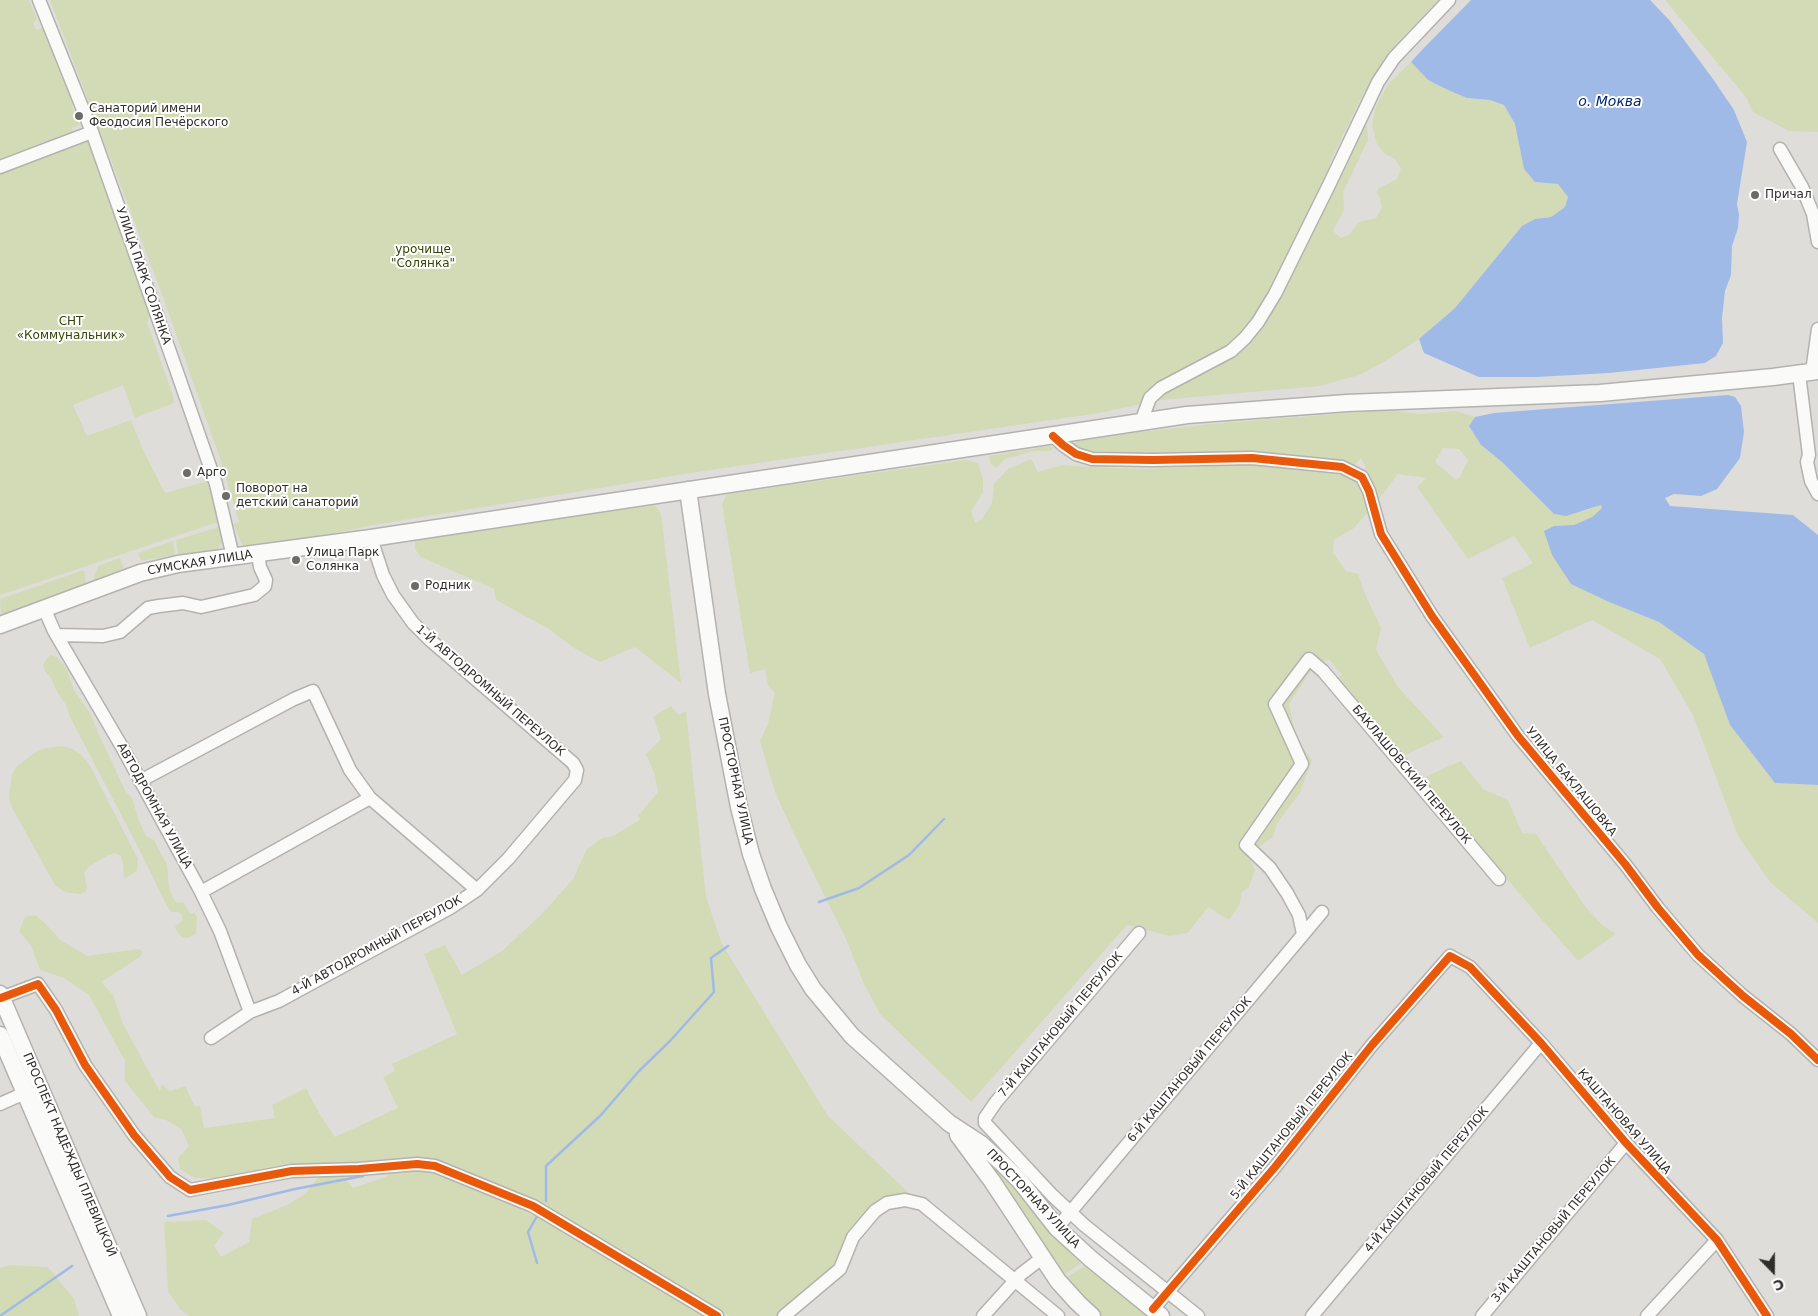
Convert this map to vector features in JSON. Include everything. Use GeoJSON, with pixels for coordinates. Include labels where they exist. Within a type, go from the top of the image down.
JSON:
{"type":"FeatureCollection","features":[{"type":"Feature","properties":{"kind":"main road","name":"СУМСКАЯ УЛИЦА"},"geometry":{"type":"LineString","coordinates":[[0,625],[140,573],[178,564],[375,537],[1187,415],[1422,399],[1600,393],[1810,372]]}},
{"type":"Feature","properties":{"kind":"main road","name":"ПРОСТОРНАЯ УЛИЦА"},"geometry":{"type":"LineString","coordinates":[[688,490],[717,694],[730,768],[751,854],[779,927],[798,964],[814,989],[852,1036],[949,1123],[981,1144],[988,1162],[1042,1258],[1064,1289],[1092,1316]]}},
{"type":"Feature","properties":{"kind":"main road","name":"ПРОСПЕКТ НАДЕЖДЫ ПЛЕВИЦКОЙ"},"geometry":{"type":"LineString","coordinates":[[1,996],[138,1316]]}},
{"type":"Feature","properties":{"kind":"main road","name":"ПРОСПЕКТ НАДЕЖДЫ ПЛЕВИЦКОЙ"},"geometry":{"type":"LineString","coordinates":[[0,1035],[122,1316]]}},
{"type":"Feature","properties":{"kind":"main road","name":"ПРОСТОРНАЯ УЛИЦА"},"geometry":{"type":"LineString","coordinates":[[988,1162],[1020,1181],[1057,1228],[1157,1313]]}},
{"type":"Feature","properties":{"kind":"street","name":"УЛИЦА ПАРК СОЛЯНКА"},"geometry":{"type":"LineString","coordinates":[[39,0],[92,132],[216,484],[233,557]]}},
{"type":"Feature","properties":{"kind":"street"},"geometry":{"type":"LineString","coordinates":[[1141,422],[1150,398],[1161,388],[1231,351],[1258,322],[1292,261],[1378,82],[1394,58],[1449,0]]}},
{"type":"Feature","properties":{"kind":"street"},"geometry":{"type":"LineString","coordinates":[[0,167],[92,132]]}},
{"type":"Feature","properties":{"kind":"street"},"geometry":{"type":"LineString","coordinates":[[1780,149],[1802,187],[1813,214],[1818,242]]}},
{"type":"Feature","properties":{"kind":"street"},"geometry":{"type":"LineString","coordinates":[[1818,329],[1810,372],[1809,455],[1813,459],[1811,481],[1818,494]]}},
{"type":"Feature","properties":{"kind":"street","name":"УЛИЦА БАКЛАШОВКА"},"geometry":{"type":"LineString","coordinates":[[1053,436],[1076,454],[1092,459],[1252,458],[1342,468],[1362,476],[1369,491],[1381,534],[1432,616],[1518,736],[1698,955],[1743,996],[1791,1034],[1818,1060]]}},
{"type":"Feature","properties":{"kind":"street","name":"1-Й АВТОДРОМНЫЙ ПЕРЕУЛОК"},"geometry":{"type":"LineString","coordinates":[[375,537],[383,574],[393,596],[413,624],[573,763]]}},
{"type":"Feature","properties":{"kind":"street"},"geometry":{"type":"LineString","coordinates":[[57,635],[103,636],[120,632],[148,608],[183,603],[201,606],[254,595],[265,586],[266,580],[260,567],[258,554]]}},
{"type":"Feature","properties":{"kind":"street","name":"АВТОДРОМНАЯ УЛИЦА"},"geometry":{"type":"LineString","coordinates":[[44,608],[57,635],[201,892],[220,931],[250,1012]]}},
{"type":"Feature","properties":{"kind":"street","name":"БАКЛАШОВСКИЙ ПЕРЕУЛОК"},"geometry":{"type":"LineString","coordinates":[[1303,934],[1299,915],[1287,893],[1270,868],[1246,845],[1302,764],[1275,704],[1309,658],[1323,671],[1498,879]]}},
{"type":"Feature","properties":{"kind":"street"},"geometry":{"type":"LineString","coordinates":[[140,781],[294,699],[314,691],[350,770],[370,798],[477,890]]}},
{"type":"Feature","properties":{"kind":"street","name":"4-Й АВТОДРОМНЫЙ ПЕРЕУЛОК"},"geometry":{"type":"LineString","coordinates":[[211,1038],[250,1012],[279,1002],[450,908],[477,890],[508,859],[575,780],[577,770],[573,763]]}},
{"type":"Feature","properties":{"kind":"street"},"geometry":{"type":"LineString","coordinates":[[201,892],[370,798]]}},
{"type":"Feature","properties":{"kind":"street","name":"6-Й КАШТАНОВЫЙ ПЕРЕУЛОК"},"geometry":{"type":"LineString","coordinates":[[1057,1228],[1322,912]]}},
{"type":"Feature","properties":{"kind":"street","name":"7-Й КАШТАНОВЫЙ ПЕРЕУЛОК"},"geometry":{"type":"LineString","coordinates":[[1070,1212],[1052,1196],[985,1123],[985,1118],[1139,933]]}},
{"type":"Feature","properties":{"kind":"street","name":"КАШТАНОВАЯ УЛИЦА"},"geometry":{"type":"LineString","coordinates":[[1450,956],[1470,967],[1541,1044],[1626,1143],[1717,1240],[1768,1316]]}},
{"type":"Feature","properties":{"kind":"street","name":"5-Й КАШТАНОВЫЙ ПЕРЕУЛОК"},"geometry":{"type":"LineString","coordinates":[[1157,1313],[1169,1291],[1275,1167],[1372,1045],[1450,956]]}},
{"type":"Feature","properties":{"kind":"street"},"geometry":{"type":"LineString","coordinates":[[1,996],[38,984],[56,1010],[85,1065],[134,1135],[170,1177],[190,1190],[292,1171],[359,1169],[417,1164],[435,1166],[533,1206],[717,1316]]}},
{"type":"Feature","properties":{"kind":"street","name":"4-Й КАШТАНОВЫЙ ПЕРЕУЛОК"},"geometry":{"type":"LineString","coordinates":[[1312,1316],[1541,1044]]}},
{"type":"Feature","properties":{"kind":"street"},"geometry":{"type":"LineString","coordinates":[[0,1104],[25,1093]]}},
{"type":"Feature","properties":{"kind":"street","name":"3-Й КАШТАНОВЫЙ ПЕРЕУЛОК"},"geometry":{"type":"LineString","coordinates":[[1482,1316],[1626,1143]]}},
{"type":"Feature","properties":{"kind":"street"},"geometry":{"type":"LineString","coordinates":[[784,1316],[840,1269],[853,1237],[875,1211],[887,1203],[905,1200],[922,1204],[1058,1316]]}},
{"type":"Feature","properties":{"kind":"street"},"geometry":{"type":"LineString","coordinates":[[1070,1212],[1198,1316]]}},
{"type":"Feature","properties":{"kind":"street"},"geometry":{"type":"LineString","coordinates":[[1647,1316],[1717,1240]]}},
{"type":"Feature","properties":{"kind":"street"},"geometry":{"type":"LineString","coordinates":[[983,1316],[1020,1274],[1042,1258]]}},
{"type":"Feature","properties":{"kind":"green space"},"geometry":{"type":"Polygon","coordinates":[[[0,0],[29,0],[37,19],[33,23],[36,30],[45,27],[76,101],[72,106],[80,125],[72,128],[76,137],[0,164],[0,0]]]}},
{"type":"Feature","properties":{"kind":"green space","name":"урочище \"Солянка\""},"geometry":{"type":"Polygon","coordinates":[[[50,0],[1438,0],[1397,43],[1382,65],[1363,94],[1330,162],[1328,196],[1363,126],[1367,126],[1368,140],[1343,192],[1344,210],[1333,231],[1341,238],[1349,235],[1359,222],[1376,218],[1382,208],[1380,198],[1376,192],[1379,188],[1397,179],[1401,169],[1395,159],[1385,154],[1377,144],[1372,126],[1375,108],[1389,83],[1411,62],[1428,80],[1467,98],[1490,100],[1504,105],[1515,124],[1524,169],[1535,182],[1558,184],[1568,197],[1565,207],[1551,217],[1535,219],[1522,226],[1455,308],[1419,339],[1382,363],[1359,375],[1320,386],[1161,400],[1099,413],[697,472],[373,525],[295,542],[243,546],[233,524],[239,522],[222,464],[163,297],[50,0]]]}},
{"type":"Feature","properties":{"kind":"green space"},"geometry":{"type":"Polygon","coordinates":[[[1665,0],[1818,0],[1818,132],[1789,131],[1753,112],[1746,97],[1665,0]]]}},
{"type":"Feature","properties":{"kind":"green space","name":"СНТ «Коммунальник»"},"geometry":{"type":"Polygon","coordinates":[[[87,135],[150,317],[147,322],[174,403],[135,418],[123,385],[73,405],[87,436],[131,420],[143,450],[165,493],[208,481],[221,521],[0,595],[0,168],[87,135]]]}},
{"type":"Feature","properties":{"kind":"green space"},"geometry":{"type":"Polygon","coordinates":[[[1386,410],[1420,414],[1456,411],[1475,417],[1469,426],[1481,445],[1502,462],[1554,514],[1585,511],[1601,505],[1602,508],[1592,517],[1574,525],[1554,526],[1609,602],[1659,622],[1705,654],[1730,725],[1775,783],[1818,785],[1818,923],[1770,882],[1738,836],[1693,715],[1660,659],[1592,620],[1530,648],[1502,578],[1533,563],[1514,536],[1468,559],[1417,487],[1426,478],[1398,474],[1376,503],[1361,458],[1353,467],[1091,456],[1071,444],[1078,441],[1132,433],[1211,424],[1386,410]],[[1443,448],[1435,462],[1456,480],[1460,477],[1468,460],[1459,449],[1443,448]]]}},
{"type":"Feature","properties":{"kind":"green space"},"geometry":{"type":"Polygon","coordinates":[[[1049,446],[1053,448],[1050,451],[1034,451],[1005,459],[996,468],[990,463],[989,456],[1049,446]]]}},
{"type":"Feature","properties":{"kind":"green space"},"geometry":{"type":"Polygon","coordinates":[[[1031,459],[1038,472],[1062,465],[1147,469],[1250,463],[1314,472],[1344,473],[1355,478],[1362,485],[1371,509],[1354,528],[1334,540],[1333,553],[1346,571],[1358,574],[1381,628],[1376,650],[1398,687],[1444,737],[1400,757],[1333,680],[1342,675],[1329,659],[1314,666],[1289,704],[1296,738],[1312,760],[1300,793],[1277,823],[1273,837],[1248,854],[1255,870],[1249,887],[1242,892],[1239,906],[1229,920],[1208,907],[1188,933],[1170,936],[1127,925],[971,1102],[880,1014],[864,984],[846,939],[775,792],[760,741],[768,724],[775,693],[768,685],[765,669],[750,673],[722,504],[727,494],[966,460],[978,463],[983,480],[983,492],[971,512],[976,523],[982,519],[992,503],[994,484],[1008,469],[1031,459]]]}},
{"type":"Feature","properties":{"kind":"green space"},"geometry":{"type":"Polygon","coordinates":[[[654,505],[661,513],[681,683],[635,647],[600,662],[574,648],[549,629],[496,600],[494,589],[421,557],[415,549],[415,540],[654,505]]]}},
{"type":"Feature","properties":{"kind":"green space"},"geometry":{"type":"Polygon","coordinates":[[[219,527],[222,529],[222,542],[218,549],[178,555],[176,540],[219,527]]]}},
{"type":"Feature","properties":{"kind":"green space"},"geometry":{"type":"Polygon","coordinates":[[[173,541],[175,555],[141,561],[138,553],[173,541]]]}},
{"type":"Feature","properties":{"kind":"green space"},"geometry":{"type":"Polygon","coordinates":[[[120,558],[124,568],[93,581],[98,566],[120,558]]]}},
{"type":"Feature","properties":{"kind":"green space"},"geometry":{"type":"Polygon","coordinates":[[[84,570],[86,583],[4,614],[1,613],[0,599],[84,570]]]}},
{"type":"Feature","properties":{"kind":"green space"},"geometry":{"type":"Polygon","coordinates":[[[51,655],[57,657],[66,668],[74,690],[90,713],[126,792],[132,798],[146,836],[154,840],[167,865],[169,888],[173,898],[177,903],[183,902],[190,913],[194,913],[197,917],[196,934],[187,938],[182,937],[177,932],[175,926],[182,921],[182,915],[179,912],[171,912],[165,902],[70,717],[66,705],[45,671],[43,665],[51,655]]]}},
{"type":"Feature","properties":{"kind":"green space"},"geometry":{"type":"Polygon","coordinates":[[[671,706],[678,715],[686,711],[706,897],[722,944],[828,1116],[911,1195],[892,1195],[872,1206],[843,1239],[843,1251],[838,1263],[777,1316],[730,1316],[694,1297],[622,1253],[428,1160],[365,1164],[290,1165],[219,1178],[195,1178],[180,1169],[178,1158],[189,1146],[181,1129],[166,1120],[154,1117],[125,1081],[125,1061],[89,995],[64,978],[40,970],[31,946],[19,931],[25,917],[35,915],[60,940],[87,956],[138,949],[143,952],[140,957],[101,982],[113,995],[123,1024],[160,1092],[161,1084],[170,1091],[185,1086],[195,1107],[200,1106],[204,1128],[275,1118],[272,1105],[306,1088],[319,1113],[335,1137],[398,1108],[383,1077],[395,1071],[392,1064],[457,1034],[424,954],[445,945],[462,975],[502,951],[542,914],[573,879],[587,849],[602,838],[613,836],[641,819],[638,816],[658,792],[655,775],[646,754],[661,739],[653,717],[671,706]]]}},
{"type":"Feature","properties":{"kind":"green space"},"geometry":{"type":"Polygon","coordinates":[[[62,746],[73,749],[89,764],[138,859],[137,871],[124,879],[121,856],[115,853],[108,855],[87,868],[84,873],[87,888],[85,892],[80,894],[63,891],[55,885],[11,806],[9,797],[12,775],[17,766],[36,752],[45,748],[62,746]]]}},
{"type":"Feature","properties":{"kind":"green space"},"geometry":{"type":"Polygon","coordinates":[[[1461,761],[1483,789],[1508,800],[1522,833],[1536,834],[1584,905],[1602,925],[1616,934],[1578,961],[1420,779],[1461,761]]]}},
{"type":"Feature","properties":{"kind":"green space"},"geometry":{"type":"Polygon","coordinates":[[[993,1165],[1084,1261],[1062,1276],[992,1167],[993,1165]]]}},
{"type":"Feature","properties":{"kind":"green space"},"geometry":{"type":"Polygon","coordinates":[[[418,1168],[458,1178],[592,1245],[710,1316],[189,1316],[180,1309],[168,1291],[164,1222],[206,1220],[224,1233],[214,1246],[221,1257],[249,1242],[252,1219],[287,1205],[305,1194],[319,1176],[341,1174],[353,1188],[385,1177],[394,1169],[418,1168]]]}},
{"type":"Feature","properties":{"kind":"green space"},"geometry":{"type":"Polygon","coordinates":[[[1088,1264],[1151,1316],[1102,1316],[1064,1279],[1088,1264]]]}},
{"type":"Feature","properties":{"kind":"green space"},"geometry":{"type":"Polygon","coordinates":[[[10,1265],[48,1267],[74,1299],[79,1316],[0,1316],[0,1268],[10,1265]]]}},
{"type":"Feature","properties":{"kind":"water","name":"о. Моква"},"geometry":{"type":"Polygon","coordinates":[[[1471,0],[1650,0],[1670,21],[1713,79],[1734,110],[1747,142],[1737,204],[1739,215],[1738,228],[1732,246],[1731,275],[1725,291],[1722,318],[1723,343],[1716,356],[1705,363],[1609,373],[1537,377],[1479,377],[1424,353],[1419,339],[1455,308],[1522,226],[1535,219],[1551,217],[1565,207],[1568,197],[1558,184],[1535,182],[1524,169],[1515,124],[1504,105],[1490,100],[1467,98],[1448,90],[1428,80],[1411,62],[1471,0]]]}},
{"type":"Feature","properties":{"kind":"water"},"geometry":{"type":"Polygon","coordinates":[[[1728,395],[1735,397],[1741,406],[1744,432],[1740,458],[1717,489],[1701,496],[1674,494],[1665,498],[1670,506],[1793,515],[1818,535],[1818,785],[1775,783],[1730,725],[1704,654],[1659,622],[1571,584],[1552,555],[1544,531],[1554,526],[1574,525],[1592,517],[1602,508],[1601,505],[1566,516],[1554,514],[1502,462],[1481,445],[1469,426],[1475,417],[1494,413],[1728,395]]]}},
{"type":"Feature","properties":{"kind":"waterway"},"geometry":{"type":"LineString","coordinates":[[819,902],[859,888],[909,855],[944,819]]}},
{"type":"Feature","properties":{"kind":"waterway"},"geometry":{"type":"LineString","coordinates":[[546,1201],[546,1166],[601,1115],[639,1071],[670,1041],[714,992],[711,958],[728,946]]}},
{"type":"Feature","properties":{"kind":"waterway"},"geometry":{"type":"LineString","coordinates":[[168,1216],[363,1176]]}},
{"type":"Feature","properties":{"kind":"waterway"},"geometry":{"type":"LineString","coordinates":[[537,1216],[528,1232],[537,1263]]}},
{"type":"Feature","properties":{"kind":"waterway"},"geometry":{"type":"LineString","coordinates":[[0,1316],[72,1266]]}},
{"type":"Feature","properties":{"kind":"cycle path"},"geometry":{"type":"LineString","coordinates":[[1053,436],[1076,454],[1092,459],[1252,458],[1342,467],[1362,477],[1369,491],[1381,534],[1432,616],[1518,736],[1698,955],[1743,996],[1791,1034],[1818,1060]]}},
{"type":"Feature","properties":{"kind":"cycle path"},"geometry":{"type":"LineString","coordinates":[[1153,1309],[1275,1167],[1372,1045],[1450,956],[1470,967],[1541,1043],[1626,1143],[1717,1240],[1767,1316]]}},
{"type":"Feature","properties":{"kind":"cycle path"},"geometry":{"type":"LineString","coordinates":[[1,998],[38,984],[56,1010],[85,1065],[134,1135],[170,1177],[190,1190],[292,1171],[359,1169],[417,1164],[435,1166],[533,1206],[717,1316]]}},
{"type":"Feature","properties":{"kind":"place","name":"Санаторий имени Феодосия Печёрского"},"geometry":{"type":"Point","coordinates":[79,116]}},
{"type":"Feature","properties":{"kind":"place","name":"Причал"},"geometry":{"type":"Point","coordinates":[1755,195]}},
{"type":"Feature","properties":{"kind":"place","name":"Арго"},"geometry":{"type":"Point","coordinates":[187,473]}},
{"type":"Feature","properties":{"kind":"place","name":"Поворот на детский санаторий"},"geometry":{"type":"Point","coordinates":[226,496]}},
{"type":"Feature","properties":{"kind":"place","name":"Улица Парк Солянка"},"geometry":{"type":"Point","coordinates":[296,560]}},
{"type":"Feature","properties":{"kind":"place","name":"Родник"},"geometry":{"type":"Point","coordinates":[415,586]}}]}
